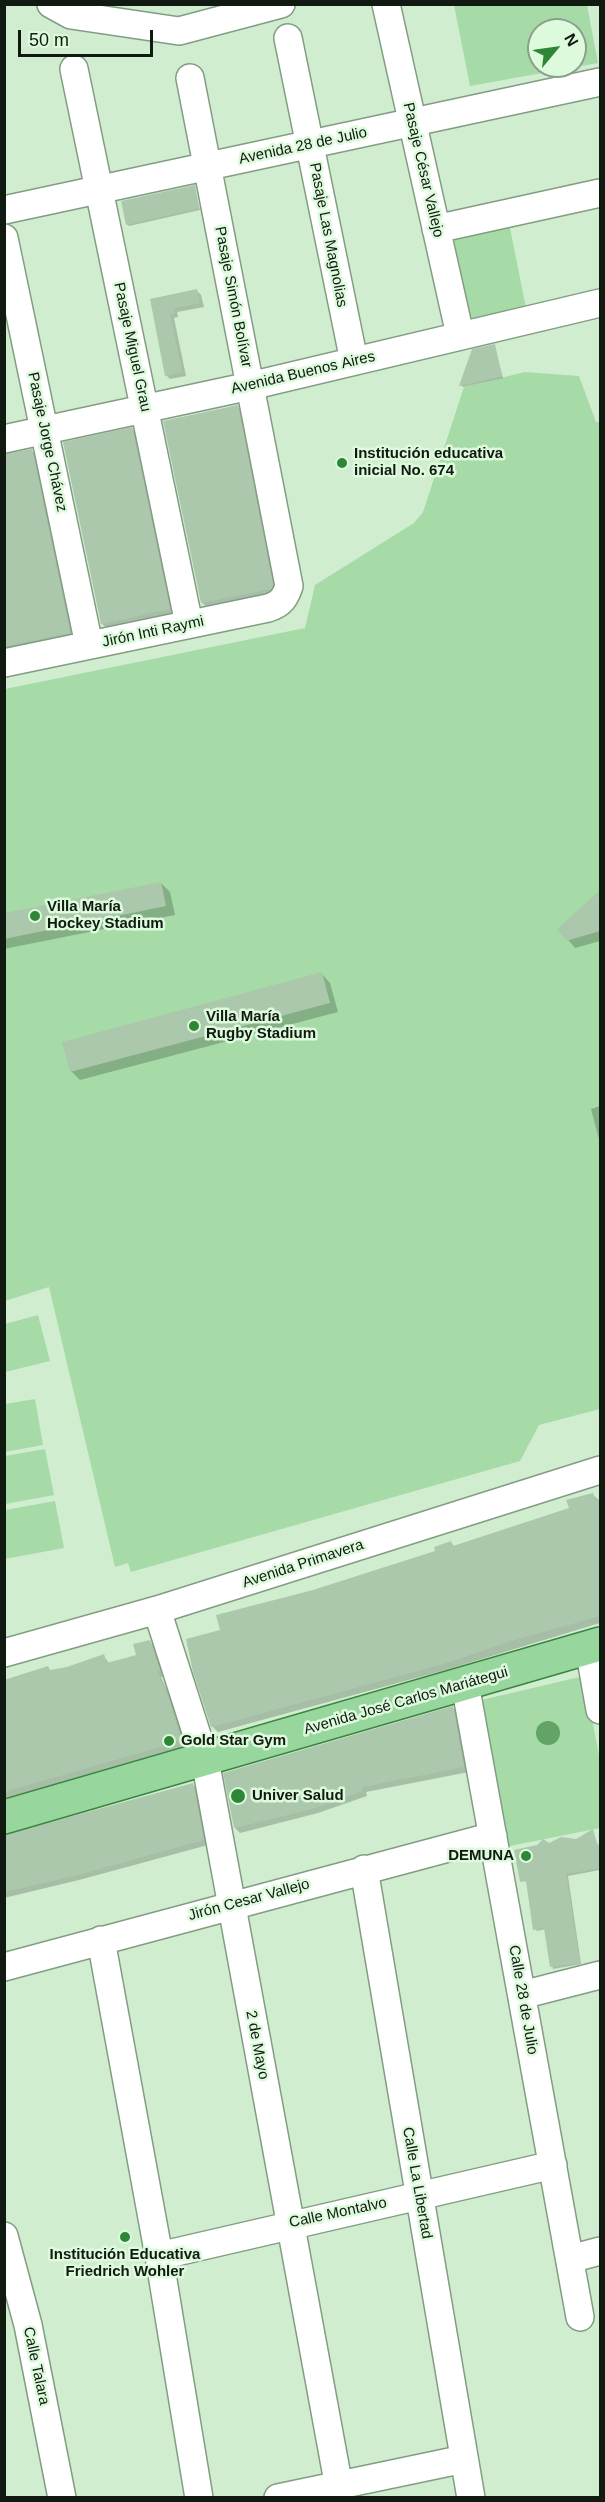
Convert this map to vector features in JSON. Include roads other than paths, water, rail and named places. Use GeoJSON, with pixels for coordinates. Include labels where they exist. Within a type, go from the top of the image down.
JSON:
{"type":"FeatureCollection","features":[{"type":"Feature","properties":{"kind":"main road","name":"Avenida José Carlos Mariátegui"},"geometry":{"type":"LineString","coordinates":[[4,1817],[595,1646]]}},
{"type":"Feature","properties":{"kind":"street"},"geometry":{"type":"LineString","coordinates":[[51,4],[71,15],[179,31],[280,4]]}},
{"type":"Feature","properties":{"kind":"street","name":"Pasaje César Vallejo"},"geometry":{"type":"LineString","coordinates":[[386,4],[460,335]]}},
{"type":"Feature","properties":{"kind":"street","name":"Pasaje Las Magnolias"},"geometry":{"type":"LineString","coordinates":[[288,38],[354,361]]}},
{"type":"Feature","properties":{"kind":"street","name":"Pasaje Miguel Grau"},"geometry":{"type":"LineString","coordinates":[[74,69],[189,624]]}},
{"type":"Feature","properties":{"kind":"street","name":"Pasaje Simón Bolívar"},"geometry":{"type":"LineString","coordinates":[[190,78],[290,586]]}},
{"type":"Feature","properties":{"kind":"street","name":"Avenida 28 de Julio"},"geometry":{"type":"LineString","coordinates":[[4,210],[600,82]]}},
{"type":"Feature","properties":{"kind":"street"},"geometry":{"type":"LineString","coordinates":[[436,229],[600,192]]}},
{"type":"Feature","properties":{"kind":"street","name":"Pasaje Jorge Chávez"},"geometry":{"type":"LineString","coordinates":[[4,238],[89,645]]}},
{"type":"Feature","properties":{"kind":"street","name":"Avenida Buenos Aires"},"geometry":{"type":"LineString","coordinates":[[4,439],[250,386],[600,303]]}},
{"type":"Feature","properties":{"kind":"street","name":"Jirón Inti Raymi"},"geometry":{"type":"LineString","coordinates":[[4,663],[278,605],[285,598],[290,586]]}},
{"type":"Feature","properties":{"kind":"street","name":"Avenida Primavera"},"geometry":{"type":"LineString","coordinates":[[4,1653],[157,1610],[600,1470]]}},
{"type":"Feature","properties":{"kind":"street","name":"2 de Mayo"},"geometry":{"type":"LineString","coordinates":[[157,1610],[205,1760],[339,2491]]}},
{"type":"Feature","properties":{"kind":"street"},"geometry":{"type":"LineString","coordinates":[[595,1646],[600,1710]]}},
{"type":"Feature","properties":{"kind":"street","name":"Calle 28 de Julio"},"geometry":{"type":"LineString","coordinates":[[465,1684],[580,2317]]}},
{"type":"Feature","properties":{"kind":"street","name":"Jirón Cesar Vallejo"},"geometry":{"type":"LineString","coordinates":[[4,1967],[493,1836]]}},
{"type":"Feature","properties":{"kind":"street","name":"Calle La Libertad"},"geometry":{"type":"LineString","coordinates":[[364,1869],[471,2498]]}},
{"type":"Feature","properties":{"kind":"street"},"geometry":{"type":"LineString","coordinates":[[101,1940],[159,2256],[199,2498]]}},
{"type":"Feature","properties":{"kind":"street"},"geometry":{"type":"LineString","coordinates":[[522,1995],[600,1975]]}},
{"type":"Feature","properties":{"kind":"street","name":"Calle Montalvo"},"geometry":{"type":"LineString","coordinates":[[159,2256],[553,2165]]}},
{"type":"Feature","properties":{"kind":"street","name":"Calle Talara"},"geometry":{"type":"LineString","coordinates":[[4,2236],[27,2325],[62,2498]]}},
{"type":"Feature","properties":{"kind":"street"},"geometry":{"type":"LineString","coordinates":[[570,2259],[600,2251]]}},
{"type":"Feature","properties":{"kind":"street"},"geometry":{"type":"LineString","coordinates":[[278,2498],[339,2491],[464,2459]]}},
{"type":"Feature","properties":{"kind":"place","name":"Institución educativa inicial No. 674"},"geometry":{"type":"Point","coordinates":[342,463]}},
{"type":"Feature","properties":{"kind":"place","name":"Villa María Hockey Stadium"},"geometry":{"type":"Point","coordinates":[35,916]}},
{"type":"Feature","properties":{"kind":"place","name":"Villa María Rugby Stadium"},"geometry":{"type":"Point","coordinates":[194,1026]}},
{"type":"Feature","properties":{"kind":"place","name":"Gold Star Gym"},"geometry":{"type":"Point","coordinates":[169,1741]}},
{"type":"Feature","properties":{"kind":"place","name":"Univer Salud"},"geometry":{"type":"Point","coordinates":[238,1796]}},
{"type":"Feature","properties":{"kind":"place","name":"DEMUNA"},"geometry":{"type":"Point","coordinates":[526,1856]}},
{"type":"Feature","properties":{"kind":"place","name":"Institución Educativa Friedrich Wohler"},"geometry":{"type":"Point","coordinates":[125,2237]}}]}
